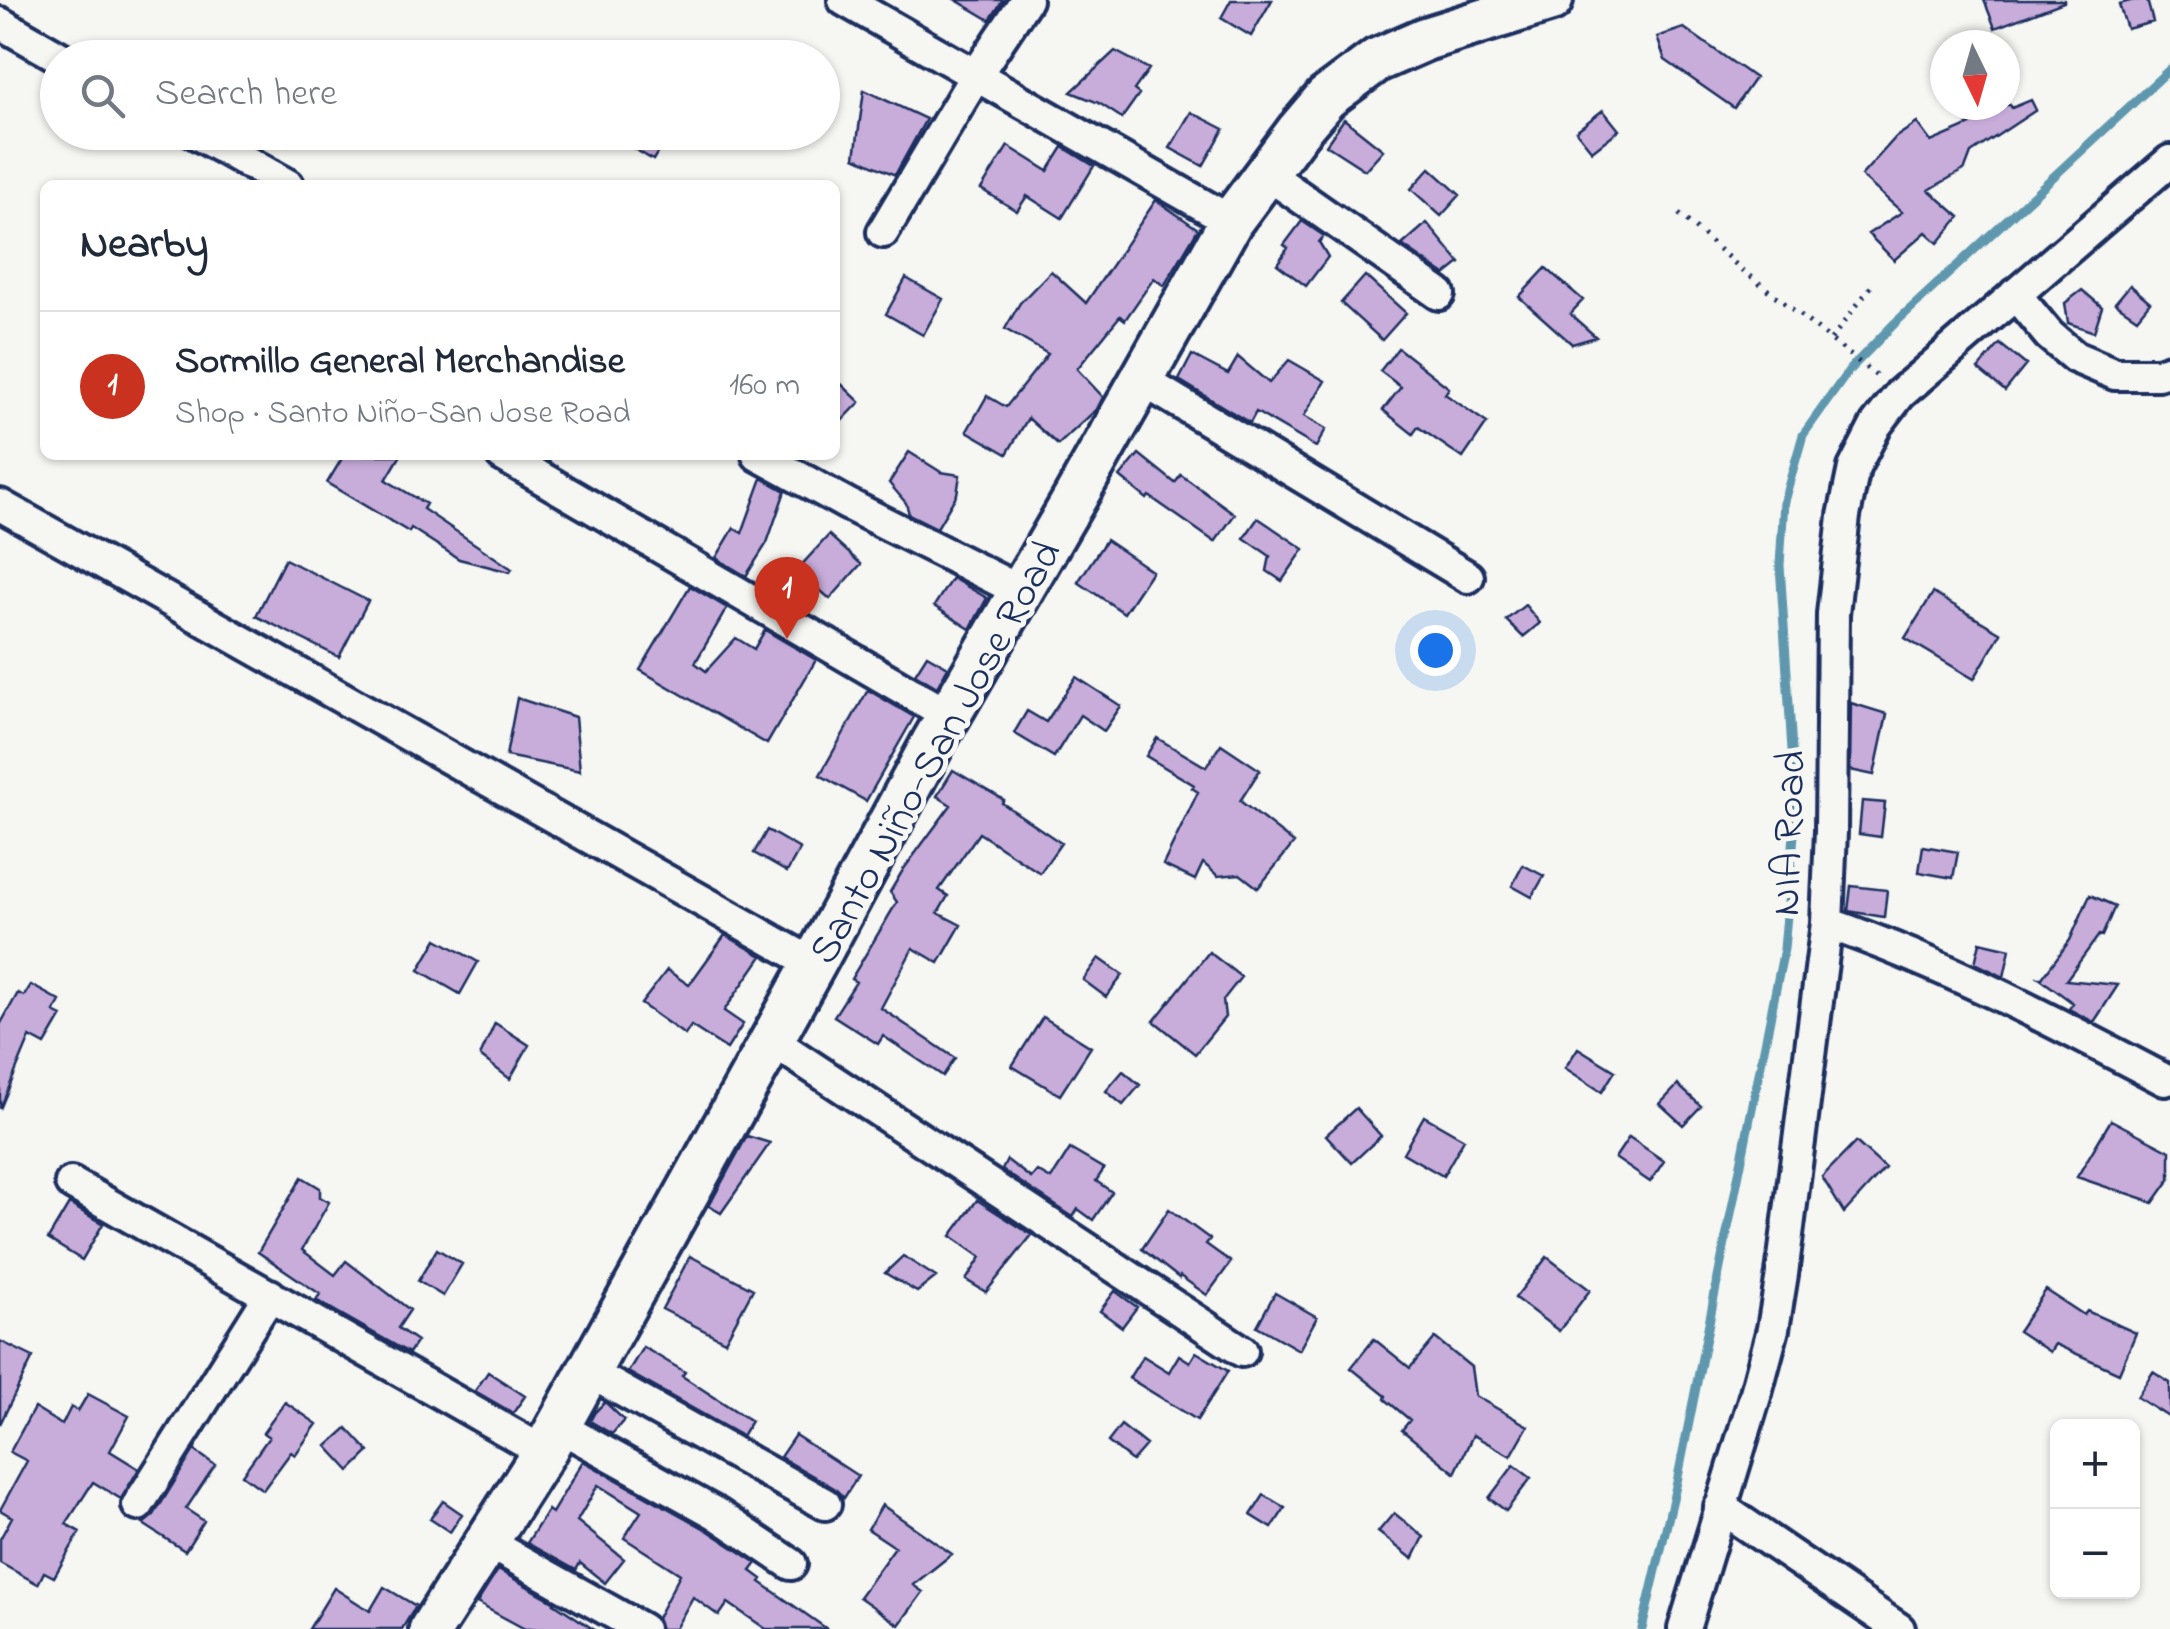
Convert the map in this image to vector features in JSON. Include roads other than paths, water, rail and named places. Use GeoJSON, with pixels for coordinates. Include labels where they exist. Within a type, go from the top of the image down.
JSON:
{"type":"FeatureCollection","features":[{"type":"Feature","properties":{"kind":"main road","name":"Santo Niño-San Jose Road"},"geometry":{"type":"LineString","coordinates":[[431,1629],[551,1439],[934,742],[1231,221],[1326,98],[1376,60],[1425,39],[1551,0]]}},
{"type":"Feature","properties":{"kind":"street"},"geometry":{"type":"LineString","coordinates":[[844,0],[1231,221]]}},
{"type":"Feature","properties":{"kind":"street"},"geometry":{"type":"LineString","coordinates":[[884,232],[976,75],[1026,0]]}},
{"type":"Feature","properties":{"kind":"street"},"geometry":{"type":"LineString","coordinates":[[0,23],[40,46]]}},
{"type":"Feature","properties":{"kind":"street"},"geometry":{"type":"LineString","coordinates":[[226,150],[279,180]]}},
{"type":"Feature","properties":{"kind":"street","name":"NIA Road"},"geometry":{"type":"LineString","coordinates":[[1684,1629],[1773,1329],[1827,923],[1833,614],[1844,516],[1854,468],[1876,425],[1900,394],[2170,162]]}},
{"type":"Feature","properties":{"kind":"street"},"geometry":{"type":"LineString","coordinates":[[1266,173],[1439,294]]}},
{"type":"Feature","properties":{"kind":"street"},"geometry":{"type":"LineString","coordinates":[[2014,294],[2075,357],[2115,374],[2158,374],[2170,370]]}},
{"type":"Feature","properties":{"kind":"street"},"geometry":{"type":"LineString","coordinates":[[1142,380],[1468,577]]}},
{"type":"Feature","properties":{"kind":"street"},"geometry":{"type":"LineString","coordinates":[[511,460],[950,716]]}},
{"type":"Feature","properties":{"kind":"street"},"geometry":{"type":"LineString","coordinates":[[767,460],[1022,592]]}},
{"type":"Feature","properties":{"kind":"street"},"geometry":{"type":"LineString","coordinates":[[0,505],[814,964]]}},
{"type":"Feature","properties":{"kind":"street"},"geometry":{"type":"LineString","coordinates":[[1827,923],[1969,980],[2165,1080]]}},
{"type":"Feature","properties":{"kind":"street"},"geometry":{"type":"LineString","coordinates":[[771,1040],[1242,1351]]}},
{"type":"Feature","properties":{"kind":"street"},"geometry":{"type":"LineString","coordinates":[[71,1183],[270,1294],[551,1439],[717,1514],[791,1564]]}},
{"type":"Feature","properties":{"kind":"street"},"geometry":{"type":"LineString","coordinates":[[138,1506],[270,1294]]}},
{"type":"Feature","properties":{"kind":"street"},"geometry":{"type":"LineString","coordinates":[[588,1371],[825,1504]]}},
{"type":"Feature","properties":{"kind":"street"},"geometry":{"type":"LineString","coordinates":[[1720,1507],[1899,1629]]}},
{"type":"Feature","properties":{"kind":"street"},"geometry":{"type":"LineString","coordinates":[[486,1541],[642,1629]]}},
{"type":"Feature","properties":{"kind":"waterway"},"geometry":{"type":"LineString","coordinates":[[1642,1629],[1677,1482],[1784,949],[1796,812],[1780,565],[1784,501],[1803,435],[1850,369],[1895,323],[2170,69]]}},
{"type":"Feature","properties":{"kind":"place","name":"Sormillo General Merchandise"},"geometry":{"type":"Point","coordinates":[787,639]}}]}
